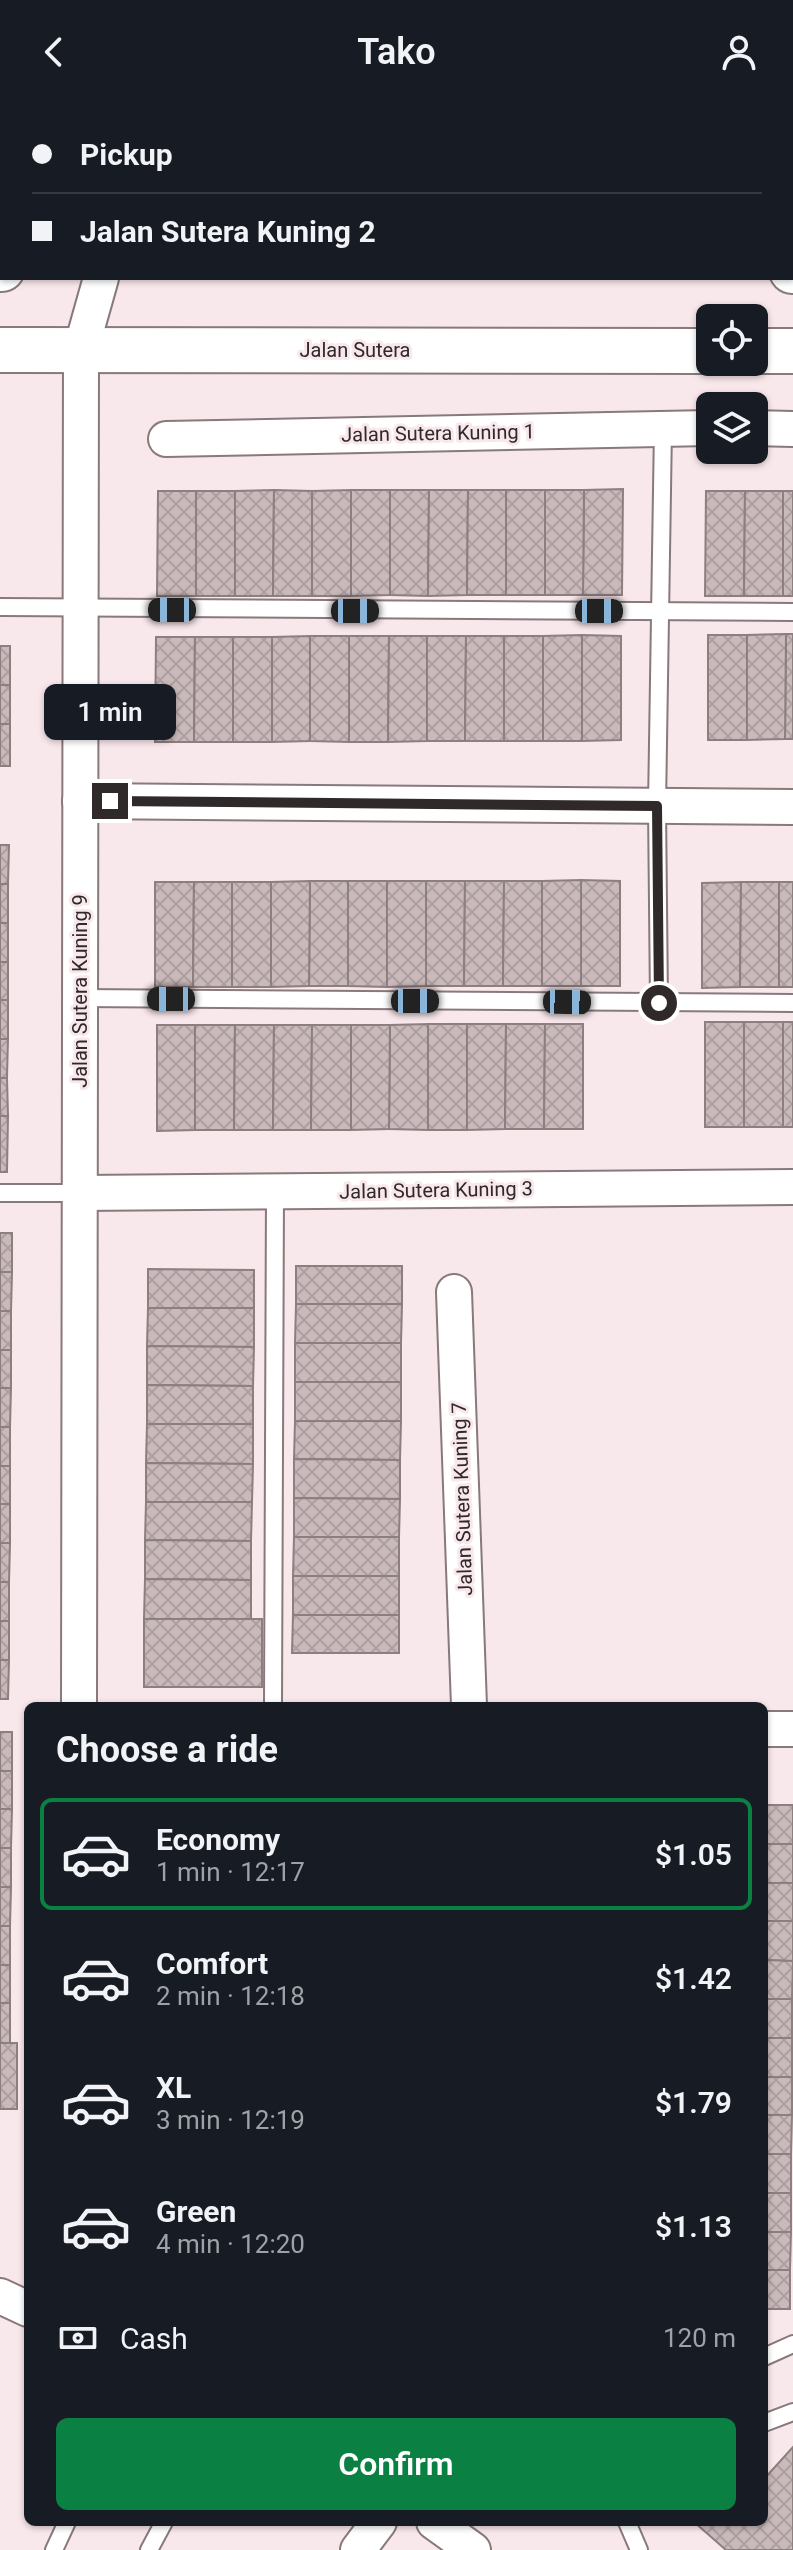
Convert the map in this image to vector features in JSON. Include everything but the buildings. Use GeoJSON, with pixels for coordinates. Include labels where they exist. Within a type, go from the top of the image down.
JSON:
{"type":"FeatureCollection","features":[{"type":"Feature","properties":{"kind":"street","name":"Jalan Sutera Kuning 9"},"geometry":{"type":"LineString","coordinates":[[79,1702],[81,349],[100,280]]}},
{"type":"Feature","properties":{"kind":"street","name":"Jalan Sutera"},"geometry":{"type":"LineString","coordinates":[[0,350],[696,351]]}},
{"type":"Feature","properties":{"kind":"street"},"geometry":{"type":"LineString","coordinates":[[768,351],[793,351]]}},
{"type":"Feature","properties":{"kind":"street","name":"Jalan Sutera Kuning 1"},"geometry":{"type":"LineString","coordinates":[[166,439],[696,428]]}},
{"type":"Feature","properties":{"kind":"street"},"geometry":{"type":"LineString","coordinates":[[768,428],[793,429]]}},
{"type":"Feature","properties":{"kind":"street"},"geometry":{"type":"LineString","coordinates":[[80,801],[793,807]]}},
{"type":"Feature","properties":{"kind":"street","name":"Jalan Sutera Kuning 3"},"geometry":{"type":"LineString","coordinates":[[79,1193],[793,1187]]}},
{"type":"Feature","properties":{"kind":"street","name":"Jalan Sutera Kuning 7"},"geometry":{"type":"LineString","coordinates":[[454,1292],[469,1702]]}},
{"type":"Feature","properties":{"kind":"street"},"geometry":{"type":"LineString","coordinates":[[768,1729],[793,1729]]}},
{"type":"Feature","properties":{"kind":"street"},"geometry":{"type":"LineString","coordinates":[[0,2296],[24,2307]]}},
{"type":"Feature","properties":{"kind":"street"},"geometry":{"type":"LineString","coordinates":[[358,2550],[376,2526]]}},
{"type":"Feature","properties":{"kind":"street"},"geometry":{"type":"LineString","coordinates":[[440,2526],[473,2550]]}},
{"type":"Feature","properties":{"kind":"lane"},"geometry":{"type":"LineString","coordinates":[[659,1003],[657,806],[663,428]]}},
{"type":"Feature","properties":{"kind":"lane"},"geometry":{"type":"LineString","coordinates":[[0,607],[80,610],[793,612]]}},
{"type":"Feature","properties":{"kind":"lane"},"geometry":{"type":"LineString","coordinates":[[80,998],[793,1003]]}},
{"type":"Feature","properties":{"kind":"lane"},"geometry":{"type":"LineString","coordinates":[[273,1702],[275,1192]]}},
{"type":"Feature","properties":{"kind":"lane"},"geometry":{"type":"LineString","coordinates":[[0,1193],[79,1193]]}},
{"type":"Feature","properties":{"kind":"lane"},"geometry":{"type":"LineString","coordinates":[[768,2355],[793,2344]]}},
{"type":"Feature","properties":{"kind":"lane"},"geometry":{"type":"LineString","coordinates":[[768,2421],[793,2412]]}},
{"type":"Feature","properties":{"kind":"lane"},"geometry":{"type":"LineString","coordinates":[[54,2550],[65,2526]]}},
{"type":"Feature","properties":{"kind":"lane"},"geometry":{"type":"LineString","coordinates":[[149,2550],[162,2526]]}},
{"type":"Feature","properties":{"kind":"lane"},"geometry":{"type":"LineString","coordinates":[[629,2526],[639,2550]]}},
{"type":"Feature","properties":{"kind":"route"},"geometry":{"type":"LineString","coordinates":[[110,801],[657,806],[659,1003]]}}]}
